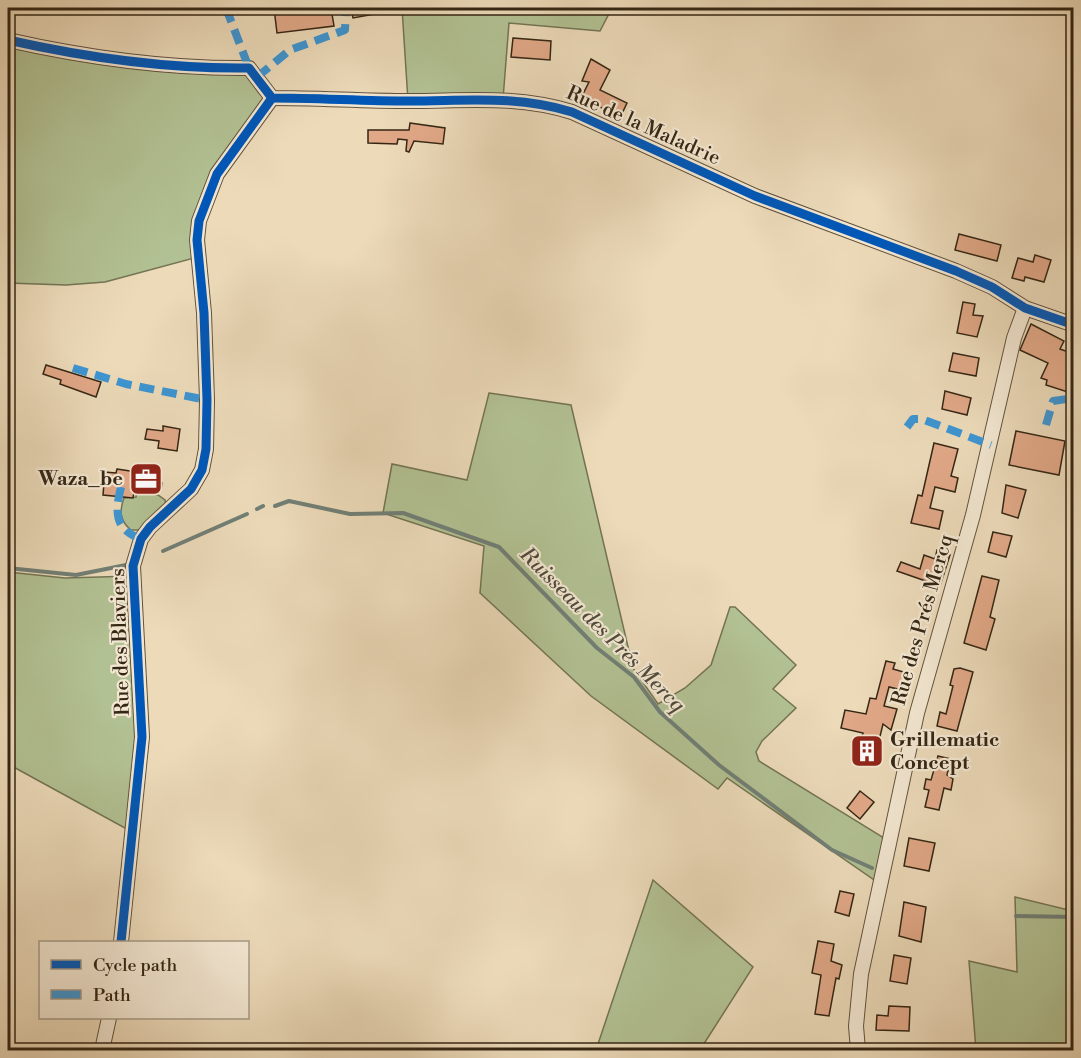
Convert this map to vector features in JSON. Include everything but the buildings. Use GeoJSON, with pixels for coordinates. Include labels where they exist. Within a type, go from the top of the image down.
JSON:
{"type":"FeatureCollection","features":[{"type":"Feature","properties":{"kind":"street"},"geometry":{"type":"LineString","coordinates":[[8,40],[134,63],[205,68],[249,68],[272,98]]}},
{"type":"Feature","properties":{"kind":"street","name":"Rue de la Maladrie"},"geometry":{"type":"LineString","coordinates":[[272,98],[408,101],[504,99],[548,105],[572,112],[755,196],[956,271],[992,287],[1024,308],[1074,325]]}},
{"type":"Feature","properties":{"kind":"street","name":"Rue des Blaviers"},"geometry":{"type":"LineString","coordinates":[[121,941],[142,737],[133,566],[141,539],[150,527],[191,489],[202,470],[206,449],[207,400],[204,313],[197,240],[199,221],[217,174],[272,98]]}},
{"type":"Feature","properties":{"kind":"street","name":"Rue des Prés Mercq"},"geometry":{"type":"LineString","coordinates":[[858,1050],[856,1026],[861,974],[917,713],[973,515],[1014,338],[1024,308]]}},
{"type":"Feature","properties":{"kind":"street"},"geometry":{"type":"LineString","coordinates":[[102,1050],[109,1019]]}},
{"type":"Feature","properties":{"kind":"green space"},"geometry":{"type":"Polygon","coordinates":[[[402,8],[612,8],[600,31],[509,23],[503,99],[408,101],[402,8]]]}},
{"type":"Feature","properties":{"kind":"green space"},"geometry":{"type":"Polygon","coordinates":[[[8,40],[75,53],[250,68],[272,98],[209,189],[198,257],[105,282],[66,285],[8,283],[8,40]]]}},
{"type":"Feature","properties":{"kind":"green space"},"geometry":{"type":"Polygon","coordinates":[[[489,393],[571,405],[633,668],[658,704],[685,688],[711,665],[730,607],[735,607],[796,665],[773,689],[796,708],[762,741],[756,752],[759,761],[889,841],[880,884],[727,778],[718,789],[591,696],[480,593],[484,546],[383,513],[392,464],[467,480],[489,393]]]}},
{"type":"Feature","properties":{"kind":"green space"},"geometry":{"type":"Polygon","coordinates":[[[137,490],[158,495],[165,500],[166,506],[140,530],[131,530],[121,516],[121,507],[124,498],[136,497],[137,490]]]}},
{"type":"Feature","properties":{"kind":"green space"},"geometry":{"type":"Polygon","coordinates":[[[8,572],[65,578],[133,576],[137,660],[134,833],[8,764],[8,572]]]}},
{"type":"Feature","properties":{"kind":"green space"},"geometry":{"type":"Polygon","coordinates":[[[653,880],[753,967],[700,1050],[596,1050],[653,880]]]}},
{"type":"Feature","properties":{"kind":"green space"},"geometry":{"type":"Polygon","coordinates":[[[1015,897],[1073,911],[1073,1050],[976,1050],[969,961],[1017,972],[1015,897]]]}},
{"type":"Feature","properties":{"kind":"waterway","name":"Ruisseau des Prés Mercq"},"geometry":{"type":"LineString","coordinates":[[275,506],[289,501],[350,514],[403,513],[499,547],[597,648],[634,677],[660,712],[719,765],[832,850],[872,868]]}},
{"type":"Feature","properties":{"kind":"waterway","name":"Ruisseau des Prés Mercq"},"geometry":{"type":"LineString","coordinates":[[257,509],[263,506]]}},
{"type":"Feature","properties":{"kind":"waterway","name":"Ruisseau des Prés Mercq"},"geometry":{"type":"LineString","coordinates":[[163,551],[247,514]]}},
{"type":"Feature","properties":{"kind":"waterway","name":"Ruisseau des Prés Mercq"},"geometry":{"type":"LineString","coordinates":[[8,568],[76,575],[126,565]]}},
{"type":"Feature","properties":{"kind":"waterway","name":"Ruisseau des Prés Mercq"},"geometry":{"type":"LineString","coordinates":[[1016,916],[1074,917]]}},
{"type":"Feature","properties":{"kind":"marked path"},"geometry":{"type":"LineString","coordinates":[[226,8],[249,68]]}},
{"type":"Feature","properties":{"kind":"marked path"},"geometry":{"type":"LineString","coordinates":[[257,77],[290,50],[345,30],[346,8]]}},
{"type":"Feature","properties":{"kind":"marked path"},"geometry":{"type":"LineString","coordinates":[[73,368],[126,384],[207,400]]}},
{"type":"Feature","properties":{"kind":"marked path"},"geometry":{"type":"LineString","coordinates":[[1046,425],[1053,401],[1074,398]]}},
{"type":"Feature","properties":{"kind":"marked path"},"geometry":{"type":"LineString","coordinates":[[907,427],[913,419],[922,419],[991,445]]}},
{"type":"Feature","properties":{"kind":"marked path"},"geometry":{"type":"LineString","coordinates":[[121,487],[118,504],[121,525],[132,535],[141,539]]}},
{"type":"Feature","properties":{"kind":"cycle path"},"geometry":{"type":"LineString","coordinates":[[8,40],[128,61],[188,67],[249,68],[272,98],[511,101],[572,112],[755,196],[956,271],[992,287],[1025,308],[1074,325]]}},
{"type":"Feature","properties":{"kind":"cycle path"},"geometry":{"type":"LineString","coordinates":[[121,941],[142,737],[133,566],[141,539],[150,527],[191,489],[202,470],[206,449],[207,400],[204,313],[197,240],[199,221],[217,174],[272,98]]}},
{"type":"Feature","properties":{"kind":"place","name":"Waza_be"},"geometry":{"type":"Point","coordinates":[146,479]}},
{"type":"Feature","properties":{"kind":"place","name":"Grillematic Concept"},"geometry":{"type":"Point","coordinates":[867,751]}}]}
